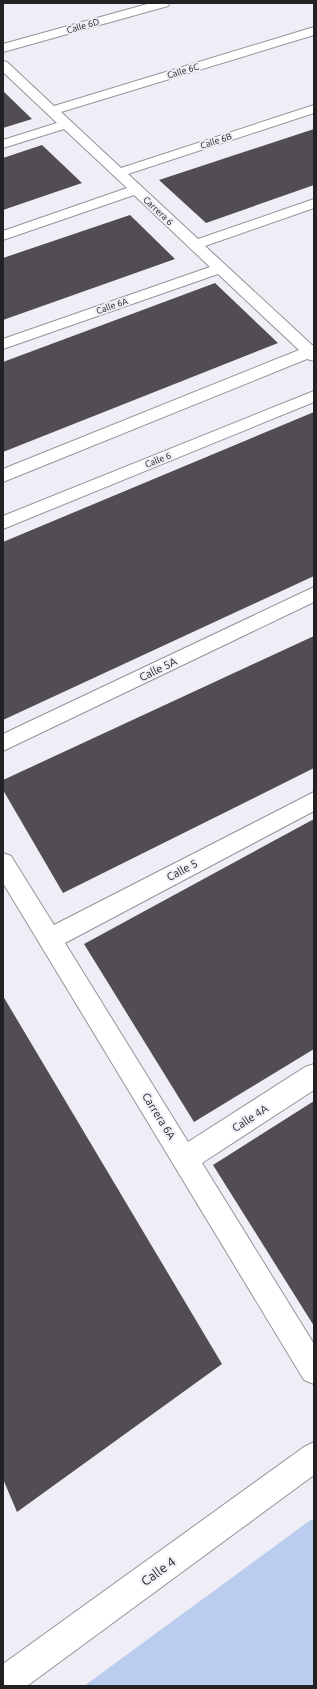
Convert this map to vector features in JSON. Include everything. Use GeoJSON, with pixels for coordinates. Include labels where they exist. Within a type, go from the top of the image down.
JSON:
{"type":"FeatureCollection","features":[{"type":"Feature","properties":{"kind":"street","name":"Calle 6D"},"geometry":{"type":"LineString","coordinates":[[3,48],[164,3]]}},
{"type":"Feature","properties":{"kind":"street","name":"Calle 6C"},"geometry":{"type":"LineString","coordinates":[[52,111],[314,32]]}},
{"type":"Feature","properties":{"kind":"street","name":"Carrera 6"},"geometry":{"type":"LineString","coordinates":[[3,66],[313,353]]}},
{"type":"Feature","properties":{"kind":"street","name":"Calle 6B"},"geometry":{"type":"LineString","coordinates":[[118,173],[314,109]]}},
{"type":"Feature","properties":{"kind":"street"},"geometry":{"type":"LineString","coordinates":[[3,144],[66,124]]}},
{"type":"Feature","properties":{"kind":"street"},"geometry":{"type":"LineString","coordinates":[[3,236],[136,190]]}},
{"type":"Feature","properties":{"kind":"street"},"geometry":{"type":"LineString","coordinates":[[195,245],[314,203]]}},
{"type":"Feature","properties":{"kind":"street","name":"Calle 6A"},"geometry":{"type":"LineString","coordinates":[[3,344],[220,268]]}},
{"type":"Feature","properties":{"kind":"street"},"geometry":{"type":"LineString","coordinates":[[3,476],[313,353]]}},
{"type":"Feature","properties":{"kind":"street","name":"Calle 6"},"geometry":{"type":"LineString","coordinates":[[3,523],[314,396]]}},
{"type":"Feature","properties":{"kind":"street","name":"Calle 5A"},"geometry":{"type":"LineString","coordinates":[[3,743],[314,594]]}},
{"type":"Feature","properties":{"kind":"street","name":"Calle 5"},"geometry":{"type":"LineString","coordinates":[[50,939],[314,801]]}},
{"type":"Feature","properties":{"kind":"street","name":"Carrera 6A"},"geometry":{"type":"LineString","coordinates":[[3,863],[314,1370]]}},
{"type":"Feature","properties":{"kind":"street","name":"Calle 4A"},"geometry":{"type":"LineString","coordinates":[[185,1159],[314,1076]]}},
{"type":"Feature","properties":{"kind":"street","name":"Calle 4"},"geometry":{"type":"LineString","coordinates":[[3,1684],[314,1457]]}},
{"type":"Feature","properties":{"kind":"water"},"geometry":{"type":"Polygon","coordinates":[[[312,1519],[314,1522],[314,1686],[84,1686],[312,1519]]]}},
{"type":"Feature","properties":{"kind":"building"},"geometry":{"type":"Polygon","coordinates":[[[3,91],[32,119],[3,128],[3,91]]]}},
{"type":"Feature","properties":{"kind":"building"},"geometry":{"type":"Polygon","coordinates":[[[314,129],[314,185],[206,223],[159,180],[314,129]]]}},
{"type":"Feature","properties":{"kind":"building"},"geometry":{"type":"Polygon","coordinates":[[[42,145],[82,183],[3,210],[3,158],[42,145]]]}},
{"type":"Feature","properties":{"kind":"building"},"geometry":{"type":"Polygon","coordinates":[[[130,215],[175,259],[3,320],[3,258],[130,215]]]}},
{"type":"Feature","properties":{"kind":"building"},"geometry":{"type":"Polygon","coordinates":[[[215,283],[278,343],[3,452],[3,362],[215,283]]]}},
{"type":"Feature","properties":{"kind":"building"},"geometry":{"type":"Polygon","coordinates":[[[314,412],[314,576],[3,720],[3,542],[314,412]]]}},
{"type":"Feature","properties":{"kind":"building"},"geometry":{"type":"Polygon","coordinates":[[[314,636],[314,768],[63,893],[3,790],[3,780],[314,636]]]}},
{"type":"Feature","properties":{"kind":"building"},"geometry":{"type":"Polygon","coordinates":[[[314,819],[314,1049],[194,1122],[84,944],[314,819]]]}},
{"type":"Feature","properties":{"kind":"building"},"geometry":{"type":"Polygon","coordinates":[[[3,996],[222,1364],[17,1512],[3,1479],[3,996]]]}},
{"type":"Feature","properties":{"kind":"building"},"geometry":{"type":"Polygon","coordinates":[[[314,1101],[314,1326],[213,1165],[314,1101]]]}}]}
